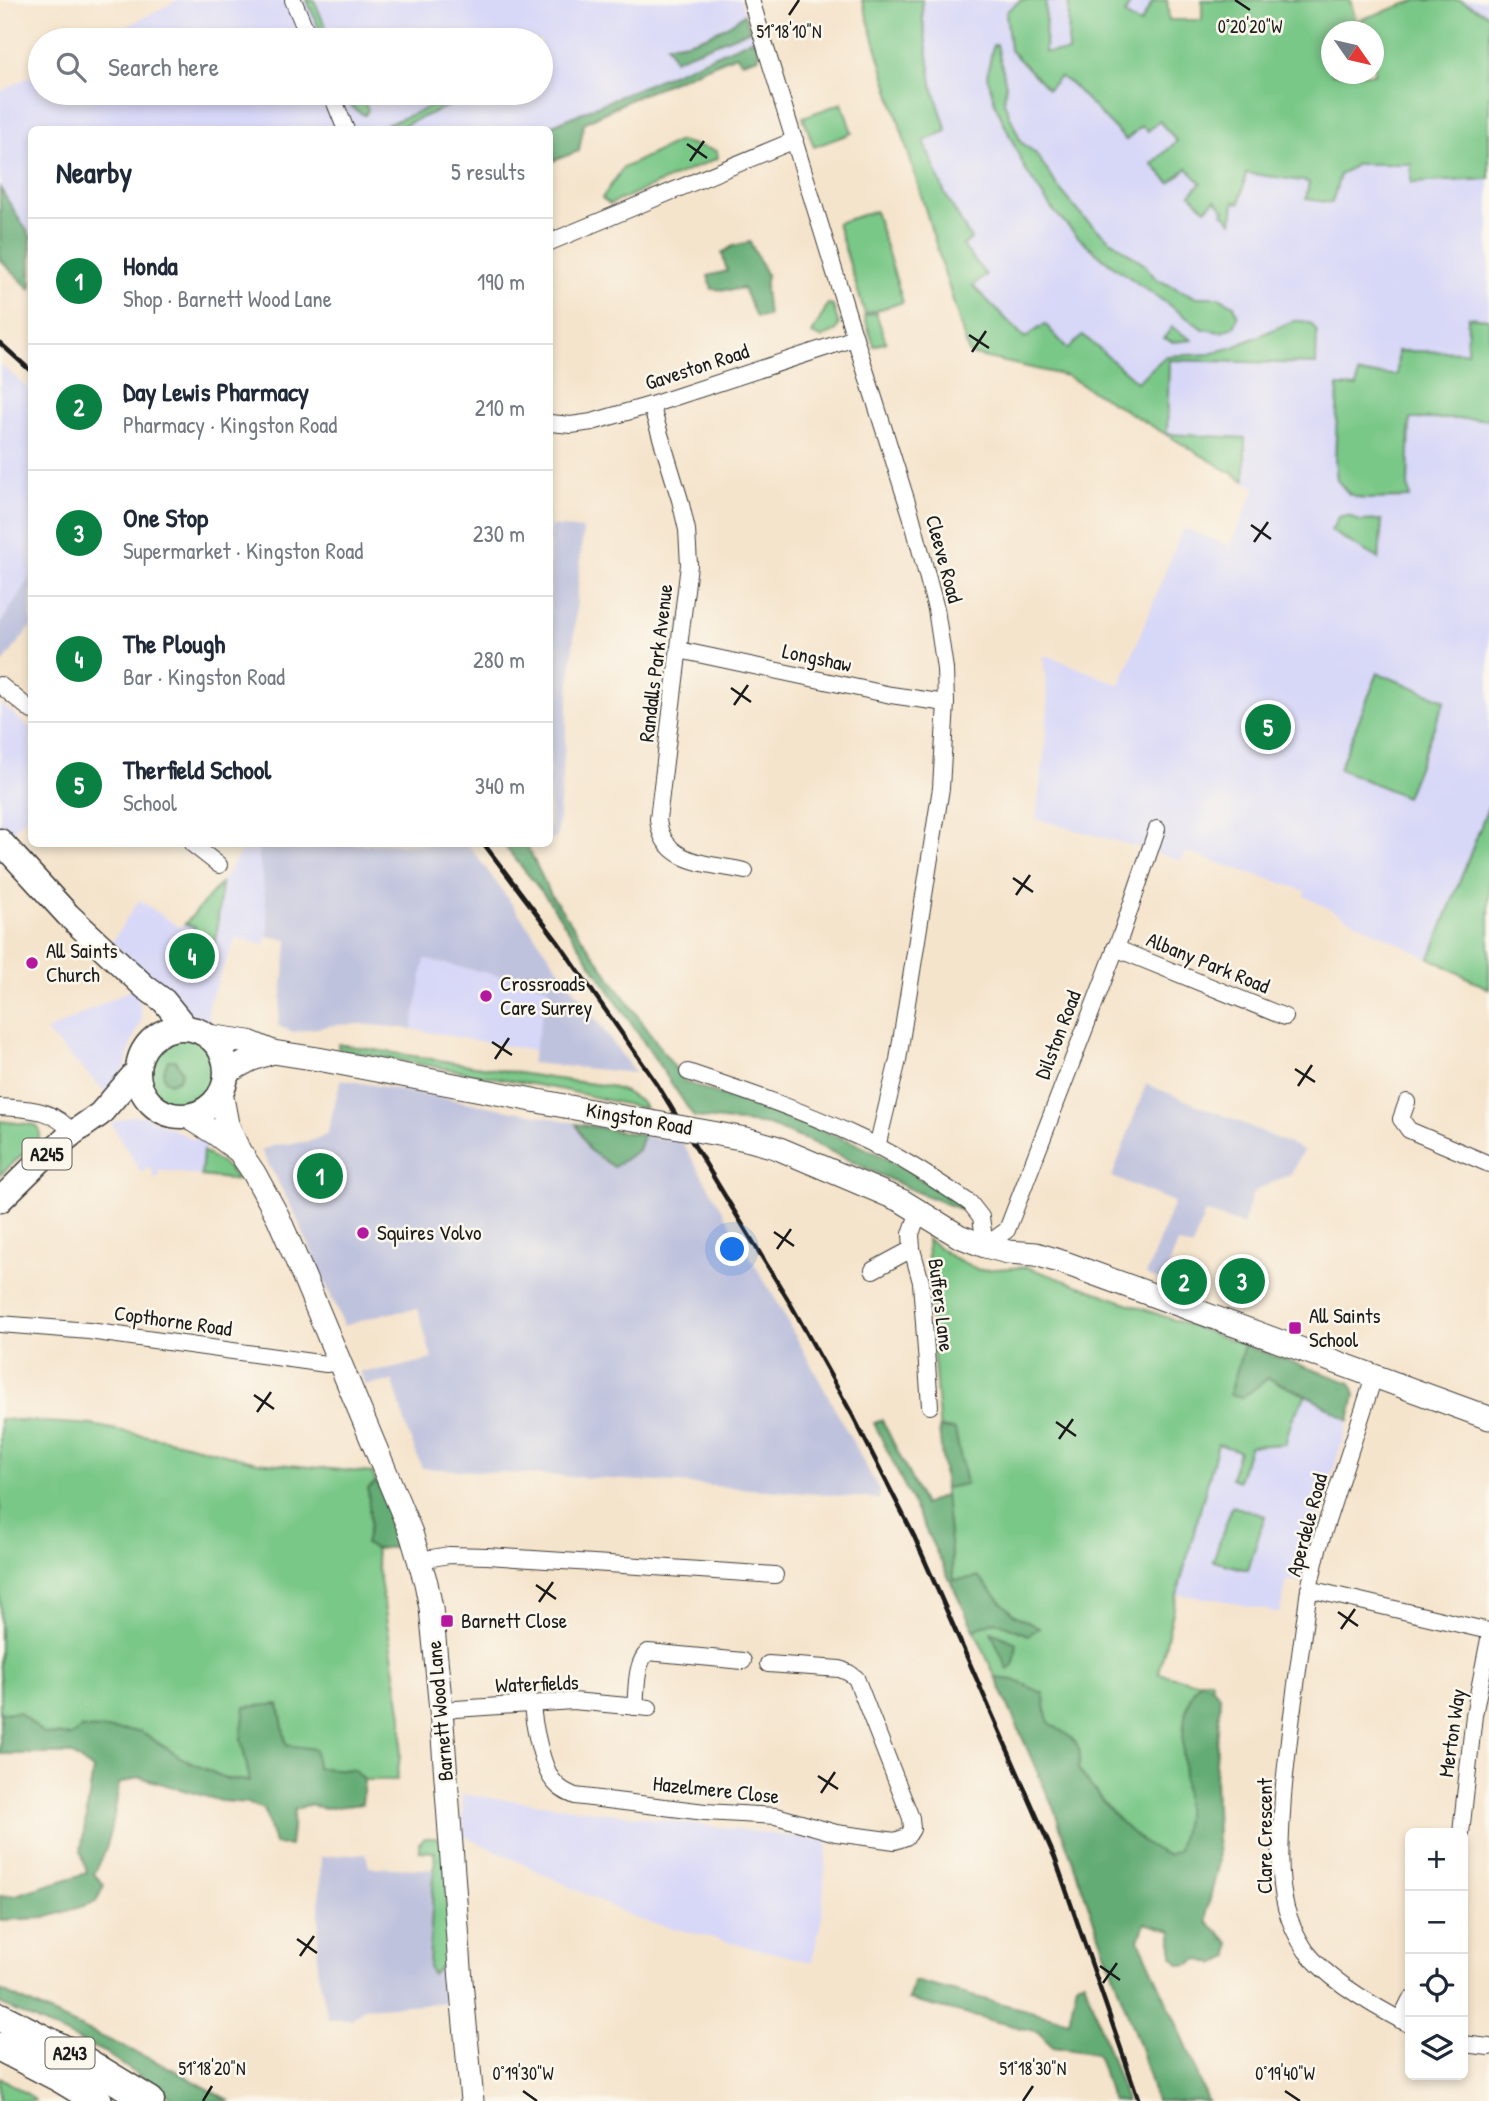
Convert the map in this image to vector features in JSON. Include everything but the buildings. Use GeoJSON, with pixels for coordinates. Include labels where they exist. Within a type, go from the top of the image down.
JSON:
{"type":"FeatureCollection","features":[{"type":"Feature","properties":{"kind":"highway","name":"A243"},"geometry":{"type":"LineString","coordinates":[[0,2017],[73,2054],[150,2101]]}},
{"type":"Feature","properties":{"kind":"highway","name":"A243"},"geometry":{"type":"LineString","coordinates":[[0,2047],[99,2101]]}},
{"type":"Feature","properties":{"kind":"main road"},"geometry":{"type":"LineString","coordinates":[[0,841],[68,915],[145,987],[222,1052],[223,1083]]}},
{"type":"Feature","properties":{"kind":"main road"},"geometry":{"type":"LineString","coordinates":[[145,987],[152,999],[148,1044]]}},
{"type":"Feature","properties":{"kind":"main road"},"geometry":{"type":"LineString","coordinates":[[197,1032],[172,1029],[159,1034],[148,1044],[139,1060],[138,1081],[142,1092],[149,1102],[167,1114],[187,1116],[207,1109],[223,1083],[250,1060],[273,1052]]}},
{"type":"Feature","properties":{"kind":"main road","name":"Kingston Road"},"geometry":{"type":"LineString","coordinates":[[197,1032],[249,1042],[273,1052],[746,1139],[775,1147],[849,1177],[919,1211],[959,1236],[985,1246],[1008,1252],[1036,1254],[1058,1261],[1489,1418]]}},
{"type":"Feature","properties":{"kind":"main road","name":"A245"},"geometry":{"type":"LineString","coordinates":[[0,1200],[73,1133],[100,1114],[138,1070]]}},
{"type":"Feature","properties":{"kind":"main road","name":"Barnett Wood Lane"},"geometry":{"type":"LineString","coordinates":[[223,1083],[227,1124],[239,1151],[278,1217],[391,1483],[420,1560],[431,1608],[441,1710],[472,2101]]}},
{"type":"Feature","properties":{"kind":"main road","name":"A245"},"geometry":{"type":"LineString","coordinates":[[100,1114],[137,1108],[158,1109]]}},
{"type":"Feature","properties":{"kind":"main road","name":"Barnett Wood Lane"},"geometry":{"type":"LineString","coordinates":[[187,1116],[239,1151]]}},
{"type":"Feature","properties":{"kind":"street"},"geometry":{"type":"LineString","coordinates":[[293,0],[305,28]]}},
{"type":"Feature","properties":{"kind":"street","name":"Cleeve Road"},"geometry":{"type":"LineString","coordinates":[[751,0],[911,515],[936,608],[944,669],[946,703],[941,788],[898,1060],[877,1147]]}},
{"type":"Feature","properties":{"kind":"street"},"geometry":{"type":"LineString","coordinates":[[336,105],[344,126]]}},
{"type":"Feature","properties":{"kind":"street"},"geometry":{"type":"LineString","coordinates":[[553,241],[795,139]]}},
{"type":"Feature","properties":{"kind":"street","name":"Gaveston Road"},"geometry":{"type":"LineString","coordinates":[[553,423],[583,424],[651,405],[855,338]]}},
{"type":"Feature","properties":{"kind":"street","name":"Randalls Park Avenue"},"geometry":{"type":"LineString","coordinates":[[651,405],[680,500],[687,530],[689,565],[658,819],[659,830],[663,840],[676,854],[686,859],[745,871]]}},
{"type":"Feature","properties":{"kind":"street","name":"Longshaw"},"geometry":{"type":"LineString","coordinates":[[679,650],[891,695],[946,703]]}},
{"type":"Feature","properties":{"kind":"street"},"geometry":{"type":"LineString","coordinates":[[0,685],[28,708]]}},
{"type":"Feature","properties":{"kind":"street","name":"Dilston Road"},"geometry":{"type":"LineString","coordinates":[[985,1246],[1007,1230],[1115,948],[1157,829]]}},
{"type":"Feature","properties":{"kind":"street"},"geometry":{"type":"LineString","coordinates":[[196,847],[219,865]]}},
{"type":"Feature","properties":{"kind":"street","name":"Albany Park Road"},"geometry":{"type":"LineString","coordinates":[[1115,948],[1285,1017]]}},
{"type":"Feature","properties":{"kind":"street"},"geometry":{"type":"LineString","coordinates":[[688,1072],[790,1108],[856,1135],[877,1147],[970,1203],[981,1217],[985,1246]]}},
{"type":"Feature","properties":{"kind":"street"},"geometry":{"type":"LineString","coordinates":[[1407,1101],[1401,1119],[1409,1130],[1489,1164]]}},
{"type":"Feature","properties":{"kind":"street"},"geometry":{"type":"LineString","coordinates":[[0,1107],[47,1113],[57,1117],[73,1133]]}},
{"type":"Feature","properties":{"kind":"street","name":"Buffers Lane"},"geometry":{"type":"LineString","coordinates":[[919,1211],[911,1234],[921,1282],[930,1406]]}},
{"type":"Feature","properties":{"kind":"street"},"geometry":{"type":"LineString","coordinates":[[873,1270],[912,1249]]}},
{"type":"Feature","properties":{"kind":"street","name":"Copthorne Road"},"geometry":{"type":"LineString","coordinates":[[0,1324],[89,1331],[326,1364],[340,1362]]}},
{"type":"Feature","properties":{"kind":"street","name":"Aperdele Road"},"geometry":{"type":"LineString","coordinates":[[1374,1377],[1318,1549],[1309,1589],[1489,1631]]}},
{"type":"Feature","properties":{"kind":"street"},"geometry":{"type":"LineString","coordinates":[[420,1560],[449,1555],[487,1556],[775,1575]]}},
{"type":"Feature","properties":{"kind":"street","name":"Clare Crescent"},"geometry":{"type":"LineString","coordinates":[[1309,1589],[1291,1721],[1282,1817],[1282,1877],[1286,1909],[1306,1951],[1322,1968],[1405,2022]]}},
{"type":"Feature","properties":{"kind":"street","name":"Merton Way"},"geometry":{"type":"LineString","coordinates":[[1462,1828],[1474,1715],[1489,1639]]}},
{"type":"Feature","properties":{"kind":"street","name":"Waterfields"},"geometry":{"type":"LineString","coordinates":[[441,1710],[573,1701],[642,1708],[640,1666],[648,1652],[743,1661]]}},
{"type":"Feature","properties":{"kind":"street","name":"Hazelmere Close"},"geometry":{"type":"LineString","coordinates":[[532,1703],[534,1725],[547,1770],[553,1782],[575,1796],[776,1816],[836,1833],[895,1841],[906,1838],[912,1829],[911,1818],[856,1678],[840,1670],[768,1664]]}},
{"type":"Feature","properties":{"kind":"street"},"geometry":{"type":"LineString","coordinates":[[1468,2045],[1489,2047]]}},
{"type":"Feature","properties":{"kind":"shaded area"},"geometry":{"type":"Polygon","coordinates":[[[178,0],[740,0],[753,39],[548,126],[28,126],[28,232],[0,188],[0,92],[28,77],[28,105],[553,105],[553,28],[123,28],[178,0]]]}},
{"type":"Feature","properties":{"kind":"shaded area"},"geometry":{"type":"Polygon","coordinates":[[[862,0],[1167,0],[1169,20],[1355,21],[1418,0],[1489,0],[1489,989],[1304,896],[1306,891],[1185,852],[1181,861],[1036,819],[1048,706],[1043,656],[1049,656],[1120,685],[1183,528],[1230,546],[1256,488],[1067,376],[969,354],[862,0]]]}},
{"type":"Feature","properties":{"kind":"shaded area"},"geometry":{"type":"Polygon","coordinates":[[[0,364],[28,388],[28,582],[0,624],[0,364]]]}},
{"type":"Feature","properties":{"kind":"shaded area"},"geometry":{"type":"Polygon","coordinates":[[[553,526],[583,529],[557,838],[553,839],[553,526]]]}},
{"type":"Feature","properties":{"kind":"shaded area"},"geometry":{"type":"Polygon","coordinates":[[[28,582],[28,630],[0,667],[0,624],[28,582]]]}},
{"type":"Feature","properties":{"kind":"shaded area"},"geometry":{"type":"Polygon","coordinates":[[[0,703],[28,726],[28,815],[8,836],[0,826],[0,703]]]}},
{"type":"Feature","properties":{"kind":"shaded area"},"geometry":{"type":"Polygon","coordinates":[[[243,847],[257,847],[269,927],[265,945],[236,938],[209,1002],[208,1016],[213,1024],[188,1013],[112,942],[139,900],[179,927],[185,924],[221,884],[243,847]]]}},
{"type":"Feature","properties":{"kind":"shaded area"},"geometry":{"type":"Polygon","coordinates":[[[257,847],[470,847],[635,1073],[531,1063],[549,987],[425,959],[412,1029],[360,1024],[293,1032],[278,1026],[288,940],[267,936],[269,927],[257,847]]]}},
{"type":"Feature","properties":{"kind":"shaded area"},"geometry":{"type":"Polygon","coordinates":[[[424,959],[550,987],[535,1051],[412,1029],[424,959]]]}},
{"type":"Feature","properties":{"kind":"shaded area"},"geometry":{"type":"Polygon","coordinates":[[[132,989],[140,1003],[142,1019],[125,1067],[106,1093],[46,1032],[132,989]]]}},
{"type":"Feature","properties":{"kind":"shaded area"},"geometry":{"type":"Polygon","coordinates":[[[341,1079],[682,1142],[777,1302],[880,1492],[879,1499],[677,1483],[422,1468],[408,1433],[393,1381],[365,1385],[360,1371],[387,1370],[432,1359],[418,1309],[383,1314],[344,1326],[296,1216],[261,1150],[276,1145],[311,1141],[327,1134],[341,1079]]]}},
{"type":"Feature","properties":{"kind":"shaded area"},"geometry":{"type":"Polygon","coordinates":[[[1146,1084],[1303,1150],[1291,1174],[1252,1195],[1243,1225],[1205,1212],[1192,1248],[1178,1243],[1163,1282],[1146,1275],[1174,1202],[1112,1177],[1146,1084]]]}},
{"type":"Feature","properties":{"kind":"shaded area"},"geometry":{"type":"Polygon","coordinates":[[[131,1116],[144,1116],[193,1139],[203,1138],[211,1142],[203,1151],[201,1176],[159,1170],[160,1176],[154,1179],[153,1169],[146,1167],[142,1174],[111,1123],[131,1116]]]}},
{"type":"Feature","properties":{"kind":"shaded area"},"geometry":{"type":"Polygon","coordinates":[[[1244,1345],[1351,1383],[1355,1394],[1322,1503],[1302,1582],[1287,1580],[1280,1613],[1216,1599],[1177,1595],[1244,1345]]]}},
{"type":"Feature","properties":{"kind":"shaded area"},"geometry":{"type":"Polygon","coordinates":[[[462,1794],[827,1841],[822,1918],[812,1962],[639,1920],[467,1837],[464,1838],[462,1794]]]}},
{"type":"Feature","properties":{"kind":"shaded area"},"geometry":{"type":"Polygon","coordinates":[[[366,1853],[369,1867],[448,1870],[452,2002],[364,2008],[352,2019],[328,2019],[317,1967],[321,1857],[366,1853]]]}},
{"type":"Feature","properties":{"kind":"green space"},"geometry":{"type":"Polygon","coordinates":[[[307,0],[314,0],[326,28],[319,28],[307,0]]]}},
{"type":"Feature","properties":{"kind":"green space"},"geometry":{"type":"Polygon","coordinates":[[[862,0],[922,0],[932,84],[947,131],[924,141],[945,194],[971,239],[963,246],[986,275],[973,286],[1025,338],[1045,324],[1068,349],[1083,335],[1137,382],[1166,356],[1210,354],[1236,346],[1293,321],[1312,324],[1317,332],[1316,364],[1169,360],[1167,434],[1245,438],[1245,481],[1067,376],[969,354],[862,0]]]}},
{"type":"Feature","properties":{"kind":"green space"},"geometry":{"type":"Polygon","coordinates":[[[1021,0],[1058,0],[1046,1],[1045,52],[1068,52],[1069,0],[1131,0],[1125,15],[1140,24],[1153,1],[1167,0],[1169,20],[1202,20],[1202,0],[1350,0],[1356,21],[1418,0],[1460,0],[1489,15],[1489,179],[1411,183],[1411,164],[1357,164],[1340,175],[1332,203],[1306,199],[1309,182],[1246,173],[1240,203],[1234,202],[1232,222],[1222,213],[1225,210],[1215,200],[1205,209],[1190,194],[1201,183],[1187,168],[1170,183],[1152,164],[1177,141],[1159,121],[1148,131],[1141,126],[1126,140],[1070,83],[1060,77],[1048,89],[1010,50],[1006,12],[1021,0]]]}},
{"type":"Feature","properties":{"kind":"green space"},"geometry":{"type":"Polygon","coordinates":[[[744,14],[750,30],[674,60],[667,44],[687,42],[708,35],[744,14]]]}},
{"type":"Feature","properties":{"kind":"green space"},"geometry":{"type":"Polygon","coordinates":[[[753,39],[757,45],[759,57],[742,62],[736,55],[631,99],[584,123],[579,151],[553,161],[553,126],[550,126],[753,39]]]}},
{"type":"Feature","properties":{"kind":"green space"},"geometry":{"type":"Polygon","coordinates":[[[993,45],[997,45],[1006,85],[1004,102],[1021,142],[1036,154],[1058,187],[1084,218],[1145,265],[1156,279],[1195,297],[1219,297],[1234,305],[1238,317],[1234,327],[1221,332],[1203,329],[1109,263],[1078,237],[1052,209],[1026,171],[996,106],[987,76],[993,45]]]}},
{"type":"Feature","properties":{"kind":"green space"},"geometry":{"type":"Polygon","coordinates":[[[842,103],[852,133],[814,147],[803,117],[842,103]]]}},
{"type":"Feature","properties":{"kind":"green space"},"geometry":{"type":"Polygon","coordinates":[[[351,105],[366,105],[368,110],[365,115],[351,105]]]}},
{"type":"Feature","properties":{"kind":"green space"},"geometry":{"type":"Polygon","coordinates":[[[435,105],[450,105],[402,126],[383,126],[435,105]]]}},
{"type":"Feature","properties":{"kind":"green space"},"geometry":{"type":"Polygon","coordinates":[[[679,141],[717,151],[718,158],[610,204],[602,198],[623,168],[679,141]]]}},
{"type":"Feature","properties":{"kind":"green space"},"geometry":{"type":"Polygon","coordinates":[[[0,188],[28,232],[28,287],[0,260],[0,188]]]}},
{"type":"Feature","properties":{"kind":"green space"},"geometry":{"type":"Polygon","coordinates":[[[875,211],[903,302],[865,314],[837,223],[875,211]]]}},
{"type":"Feature","properties":{"kind":"green space"},"geometry":{"type":"Polygon","coordinates":[[[750,242],[767,276],[765,287],[768,316],[756,317],[743,288],[712,289],[708,276],[727,271],[722,253],[733,246],[750,242]]]}},
{"type":"Feature","properties":{"kind":"green space"},"geometry":{"type":"Polygon","coordinates":[[[828,304],[833,306],[839,325],[835,332],[821,338],[812,334],[828,304]]]}},
{"type":"Feature","properties":{"kind":"green space"},"geometry":{"type":"Polygon","coordinates":[[[876,313],[886,342],[874,346],[864,316],[876,313]]]}},
{"type":"Feature","properties":{"kind":"green space"},"geometry":{"type":"Polygon","coordinates":[[[1468,317],[1489,319],[1489,419],[1410,419],[1410,498],[1363,499],[1349,494],[1337,480],[1335,461],[1338,386],[1357,387],[1358,374],[1397,375],[1398,351],[1467,352],[1468,317]]]}},
{"type":"Feature","properties":{"kind":"green space"},"geometry":{"type":"Polygon","coordinates":[[[1172,327],[1192,340],[1173,342],[1164,338],[1172,327]]]}},
{"type":"Feature","properties":{"kind":"green space"},"geometry":{"type":"Polygon","coordinates":[[[1347,515],[1360,521],[1382,520],[1379,559],[1331,531],[1338,517],[1347,515]]]}},
{"type":"Feature","properties":{"kind":"green space"},"geometry":{"type":"Polygon","coordinates":[[[1378,673],[1445,700],[1406,797],[1339,769],[1378,673]]]}},
{"type":"Feature","properties":{"kind":"green space"},"geometry":{"type":"Polygon","coordinates":[[[1489,805],[1489,989],[1430,958],[1489,805]]]}},
{"type":"Feature","properties":{"kind":"green space"},"geometry":{"type":"Polygon","coordinates":[[[505,847],[527,847],[551,895],[685,1082],[850,1141],[884,1157],[967,1207],[965,1211],[768,1125],[694,1117],[547,898],[505,847]]]}},
{"type":"Feature","properties":{"kind":"green space"},"geometry":{"type":"Polygon","coordinates":[[[221,883],[217,932],[212,954],[206,952],[207,943],[192,938],[195,927],[185,924],[221,883]]]}},
{"type":"Feature","properties":{"kind":"green space"},"geometry":{"type":"Polygon","coordinates":[[[188,1037],[201,1043],[210,1052],[214,1058],[214,1086],[206,1097],[195,1105],[174,1107],[156,1097],[148,1086],[146,1065],[156,1047],[167,1039],[188,1037]]]}},
{"type":"Feature","properties":{"kind":"green space"},"geometry":{"type":"Polygon","coordinates":[[[338,1044],[609,1086],[625,1092],[641,1102],[646,1109],[564,1090],[338,1049],[338,1044]]]}},
{"type":"Feature","properties":{"kind":"green space"},"geometry":{"type":"Polygon","coordinates":[[[168,1060],[175,1060],[182,1071],[179,1079],[170,1083],[165,1080],[163,1073],[168,1060]]]}},
{"type":"Feature","properties":{"kind":"green space"},"geometry":{"type":"Polygon","coordinates":[[[0,1121],[35,1125],[40,1135],[36,1142],[0,1175],[0,1121]]]}},
{"type":"Feature","properties":{"kind":"green space"},"geometry":{"type":"Polygon","coordinates":[[[576,1124],[643,1135],[638,1150],[614,1167],[589,1150],[576,1124]]]}},
{"type":"Feature","properties":{"kind":"green space"},"geometry":{"type":"Polygon","coordinates":[[[203,1151],[228,1168],[238,1180],[201,1176],[203,1151]]]}},
{"type":"Feature","properties":{"kind":"green space"},"geometry":{"type":"Polygon","coordinates":[[[927,1239],[952,1257],[979,1270],[1027,1267],[1244,1345],[1230,1394],[1243,1397],[1268,1378],[1306,1395],[1292,1419],[1285,1444],[1250,1446],[1238,1481],[1231,1478],[1239,1451],[1218,1444],[1159,1673],[1189,1681],[1212,1681],[1198,1911],[1081,1881],[1053,1806],[954,1580],[932,1337],[927,1239]]]}},
{"type":"Feature","properties":{"kind":"green space"},"geometry":{"type":"Polygon","coordinates":[[[1244,1345],[1351,1383],[1355,1394],[1349,1421],[1310,1397],[1268,1378],[1243,1397],[1230,1395],[1244,1345]]]}},
{"type":"Feature","properties":{"kind":"green space"},"geometry":{"type":"Polygon","coordinates":[[[0,1419],[92,1425],[178,1442],[257,1462],[372,1473],[386,1496],[405,1546],[375,1549],[402,1716],[397,1780],[364,1780],[354,1770],[316,1768],[241,1739],[250,1781],[227,1779],[187,1761],[71,1736],[43,1733],[19,1712],[0,1713],[0,1419]]]}},
{"type":"Feature","properties":{"kind":"green space"},"geometry":{"type":"Polygon","coordinates":[[[882,1420],[924,1505],[945,1495],[954,1580],[978,1577],[1013,1614],[1039,1628],[1028,1635],[995,1621],[974,1630],[874,1423],[882,1420]]]}},
{"type":"Feature","properties":{"kind":"green space"},"geometry":{"type":"Polygon","coordinates":[[[939,1428],[955,1430],[966,1484],[945,1488],[939,1428]]]}},
{"type":"Feature","properties":{"kind":"green space"},"geometry":{"type":"Polygon","coordinates":[[[376,1482],[386,1496],[405,1546],[375,1549],[365,1544],[370,1524],[368,1489],[376,1482]]]}},
{"type":"Feature","properties":{"kind":"green space"},"geometry":{"type":"Polygon","coordinates":[[[1232,1506],[1265,1516],[1248,1570],[1213,1561],[1232,1506]]]}},
{"type":"Feature","properties":{"kind":"green space"},"geometry":{"type":"Polygon","coordinates":[[[991,1632],[1017,1643],[1014,1663],[1008,1670],[991,1632]]]}},
{"type":"Feature","properties":{"kind":"green space"},"geometry":{"type":"Polygon","coordinates":[[[996,1678],[1014,1680],[1043,1693],[1049,1722],[1074,1740],[1080,1751],[1078,1769],[1097,1794],[1129,1830],[1154,1849],[1168,1855],[1178,1850],[1185,1821],[1183,1747],[1186,1711],[1199,1683],[1212,1688],[1220,1698],[1215,1778],[1218,1866],[1207,1921],[1230,1944],[1229,1957],[1215,1964],[1197,1959],[1190,1964],[1181,1965],[1172,1956],[1172,1931],[1145,1923],[1139,1940],[1188,2049],[1207,2101],[1156,2101],[1141,2051],[1053,1807],[996,1678]]]}},
{"type":"Feature","properties":{"kind":"green space"},"geometry":{"type":"Polygon","coordinates":[[[279,1704],[286,1745],[315,1749],[317,1768],[354,1770],[364,1780],[362,1804],[326,1808],[307,1805],[294,1810],[290,1846],[274,1844],[264,1809],[248,1803],[221,1801],[139,1777],[119,1784],[108,1841],[94,1874],[104,1885],[96,1902],[45,1918],[0,1920],[0,1896],[15,1895],[87,1873],[81,1851],[93,1770],[71,1754],[0,1754],[0,1713],[19,1712],[43,1733],[71,1736],[82,1728],[140,1731],[187,1761],[227,1779],[250,1781],[241,1739],[245,1707],[279,1704]]]}},
{"type":"Feature","properties":{"kind":"green space"},"geometry":{"type":"Polygon","coordinates":[[[425,1838],[436,1838],[446,1844],[449,1961],[432,1974],[429,1967],[435,1852],[419,1851],[419,1843],[425,1838]]]}},
{"type":"Feature","properties":{"kind":"green space"},"geometry":{"type":"Polygon","coordinates":[[[1084,1980],[1126,2101],[1112,2101],[1097,2054],[1053,2047],[1038,2032],[908,2000],[914,1981],[1069,2021],[1077,1983],[1084,1980]]]}},
{"type":"Feature","properties":{"kind":"green space"},"geometry":{"type":"Polygon","coordinates":[[[0,1990],[172,2069],[230,2101],[176,2101],[104,2052],[0,2004],[0,1990]]]}},
{"type":"Feature","properties":{"kind":"green space"},"geometry":{"type":"Polygon","coordinates":[[[0,2077],[32,2097],[35,2101],[0,2101],[0,2077]]]}},
{"type":"Feature","properties":{"kind":"railway"},"geometry":{"type":"LineString","coordinates":[[0,343],[28,368]]}},
{"type":"Feature","properties":{"kind":"railway"},"geometry":{"type":"LineString","coordinates":[[486,847],[558,942],[657,1084],[790,1303],[853,1416],[914,1536],[1055,1858],[1139,2101]]}},
{"type":"Feature","properties":{"kind":"place","name":"Therfield School"},"geometry":{"type":"Point","coordinates":[1268,727]}},
{"type":"Feature","properties":{"kind":"place","name":"The Plough"},"geometry":{"type":"Point","coordinates":[192,956]}},
{"type":"Feature","properties":{"kind":"place","name":"All Saints Church"},"geometry":{"type":"Point","coordinates":[32,963]}},
{"type":"Feature","properties":{"kind":"place","name":"Crossroads Care Surrey"},"geometry":{"type":"Point","coordinates":[486,996]}},
{"type":"Feature","properties":{"kind":"place","name":"Honda"},"geometry":{"type":"Point","coordinates":[320,1176]}},
{"type":"Feature","properties":{"kind":"place","name":"Squires Volvo"},"geometry":{"type":"Point","coordinates":[363,1233]}},
{"type":"Feature","properties":{"kind":"place","name":"One Stop"},"geometry":{"type":"Point","coordinates":[1242,1281]}},
{"type":"Feature","properties":{"kind":"place","name":"Day Lewis Pharmacy"},"geometry":{"type":"Point","coordinates":[1184,1282]}},
{"type":"Feature","properties":{"kind":"place","name":"All Saints School"},"geometry":{"type":"Point","coordinates":[1295,1328]}},
{"type":"Feature","properties":{"kind":"place","name":"Barnett Close"},"geometry":{"type":"Point","coordinates":[447,1621]}}]}
